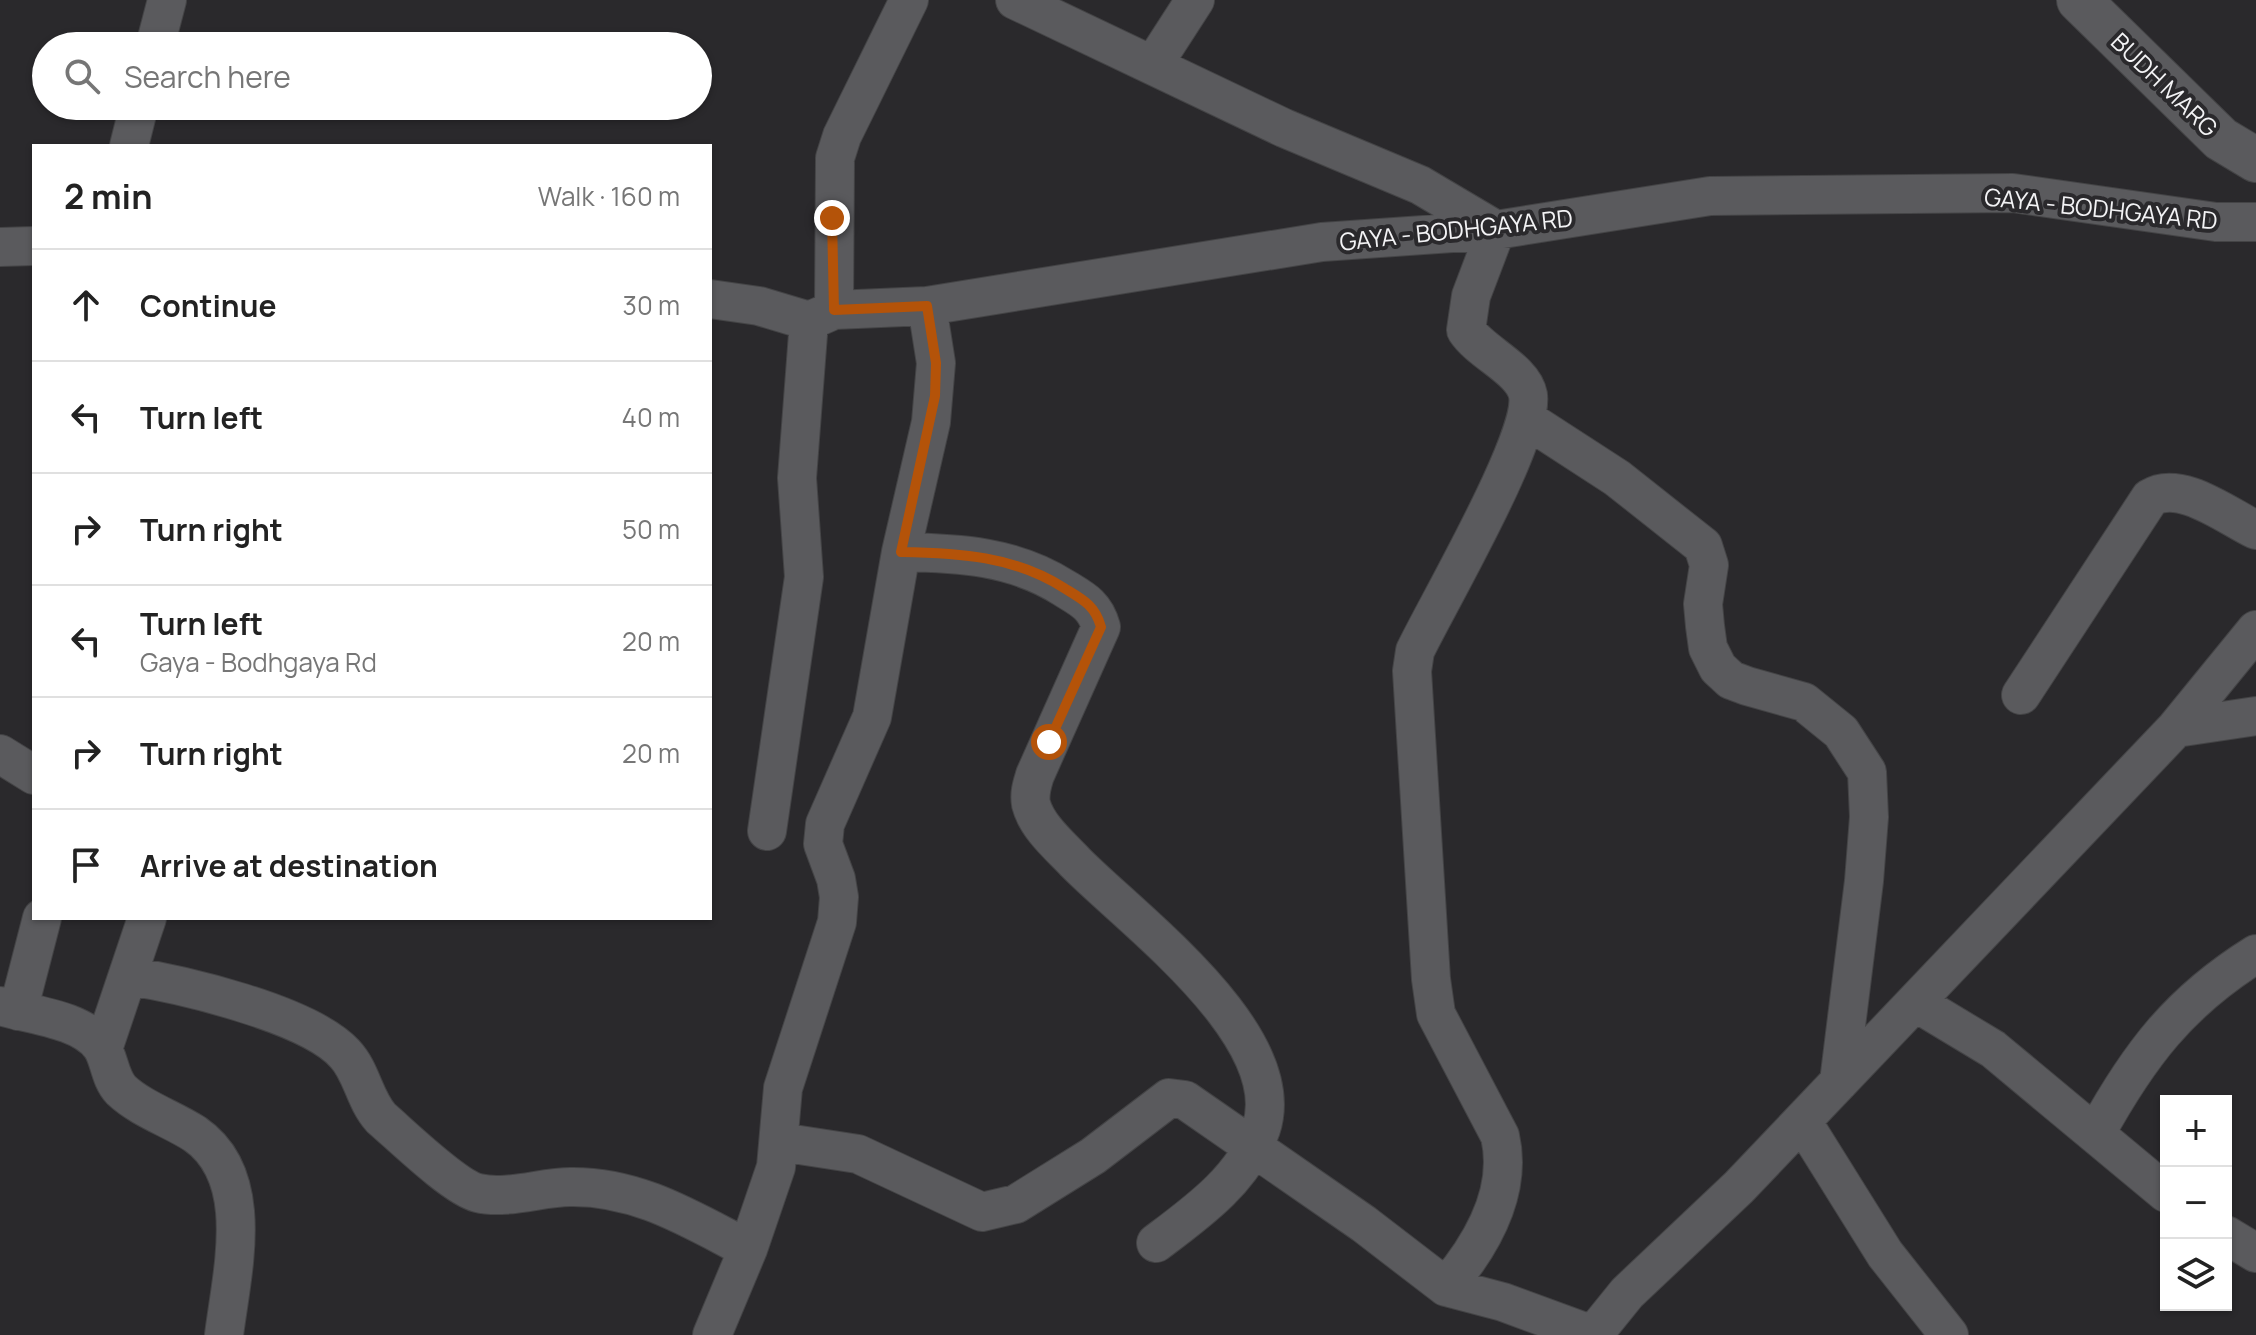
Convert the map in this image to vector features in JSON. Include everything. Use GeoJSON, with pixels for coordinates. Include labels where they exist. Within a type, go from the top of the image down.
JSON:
{"type":"FeatureCollection","features":[{"type":"Feature","properties":{"kind":"street"},"geometry":{"type":"LineString","coordinates":[[159,32],[167,0]]}},
{"type":"Feature","properties":{"kind":"street"},"geometry":{"type":"LineString","coordinates":[[767,831],[804,577],[797,478],[821,315],[835,158],[842,136],[909,0]]}},
{"type":"Feature","properties":{"kind":"street"},"geometry":{"type":"LineString","coordinates":[[1015,0],[1330,149],[1420,185],[1496,230],[1471,296],[1466,330],[1488,355],[1509,366],[1519,379],[1528,394],[1526,419],[1520,442],[1489,507],[1415,651],[1412,671],[1436,1014],[1500,1136],[1504,1153],[1496,1206],[1473,1253],[1446,1287]]}},
{"type":"Feature","properties":{"kind":"street"},"geometry":{"type":"LineString","coordinates":[[1153,65],[1195,0]]}},
{"type":"Feature","properties":{"kind":"street","name":"BUDH MARG"},"geometry":{"type":"LineString","coordinates":[[2079,0],[2221,139],[2256,160]]}},
{"type":"Feature","properties":{"kind":"street"},"geometry":{"type":"LineString","coordinates":[[130,144],[136,120]]}},
{"type":"Feature","properties":{"kind":"street","name":"GAYA - BODHGAYA RD"},"geometry":{"type":"LineString","coordinates":[[712,299],[821,315],[927,306],[1322,242],[1496,230],[1710,196],[2013,193],[2216,222],[2256,222]]}},
{"type":"Feature","properties":{"kind":"street"},"geometry":{"type":"LineString","coordinates":[[0,247],[32,246]]}},
{"type":"Feature","properties":{"kind":"street"},"geometry":{"type":"LineString","coordinates":[[712,1335],[748,1249],[776,1167],[783,1088],[837,922],[839,897],[823,844],[825,824],[872,717],[901,552],[935,396],[936,363],[927,306]]}},
{"type":"Feature","properties":{"kind":"street"},"geometry":{"type":"LineString","coordinates":[[1526,419],[1617,478],[1703,546],[1709,565],[1703,604],[1705,626],[1708,648],[1718,668],[1731,680],[1774,691],[1814,709],[1841,732],[1867,772],[1869,817],[1865,869],[1839,1082]]}},
{"type":"Feature","properties":{"kind":"street"},"geometry":{"type":"LineString","coordinates":[[2021,695],[2150,498],[2163,490],[2178,492],[2256,530]]}},
{"type":"Feature","properties":{"kind":"street"},"geometry":{"type":"LineString","coordinates":[[901,552],[954,553],[1029,568],[1086,600],[1097,612],[1101,627],[1035,775],[1030,791],[1032,807],[1053,839],[1150,932],[1230,1019],[1252,1055],[1266,1094],[1261,1129],[1252,1149],[1207,1205],[1156,1243]]}},
{"type":"Feature","properties":{"kind":"street"},"geometry":{"type":"LineString","coordinates":[[780,1142],[858,1154],[982,1212],[1016,1204],[1093,1156],[1169,1098],[1185,1100],[1364,1224],[1446,1287],[1503,1302],[1593,1335],[1636,1284],[1739,1187],[2176,728],[2256,630]]}},
{"type":"Feature","properties":{"kind":"street"},"geometry":{"type":"LineString","coordinates":[[2176,728],[2256,716]]}},
{"type":"Feature","properties":{"kind":"street"},"geometry":{"type":"LineString","coordinates":[[0,754],[32,774]]}},
{"type":"Feature","properties":{"kind":"street"},"geometry":{"type":"LineString","coordinates":[[41,920],[9,1009],[89,1034],[103,1049],[112,1077],[122,1091],[194,1134],[210,1146],[224,1166],[233,1189],[234,1215],[224,1335]]}},
{"type":"Feature","properties":{"kind":"street"},"geometry":{"type":"LineString","coordinates":[[103,1049],[146,920]]}},
{"type":"Feature","properties":{"kind":"street"},"geometry":{"type":"LineString","coordinates":[[2096,1133],[2131,1071],[2156,1038],[2190,1001],[2256,954]]}},
{"type":"Feature","properties":{"kind":"street"},"geometry":{"type":"LineString","coordinates":[[128,976],[229,998],[329,1042],[345,1053],[372,1107],[381,1118],[461,1185],[479,1193],[563,1187],[612,1188],[658,1202],[748,1249]]}},
{"type":"Feature","properties":{"kind":"street"},"geometry":{"type":"LineString","coordinates":[[1915,1002],[1993,1049],[2160,1188]]}},
{"type":"Feature","properties":{"kind":"street"},"geometry":{"type":"LineString","coordinates":[[1802,1121],[1885,1254],[1949,1335]]}},
{"type":"Feature","properties":{"kind":"street"},"geometry":{"type":"LineString","coordinates":[[2232,1239],[2256,1253]]}},
{"type":"Feature","properties":{"kind":"route"},"geometry":{"type":"LineString","coordinates":[[832,218],[834,310],[927,306],[936,363],[935,396],[901,552],[954,553],[1029,568],[1086,600],[1097,612],[1101,627],[1049,742]]}}]}
